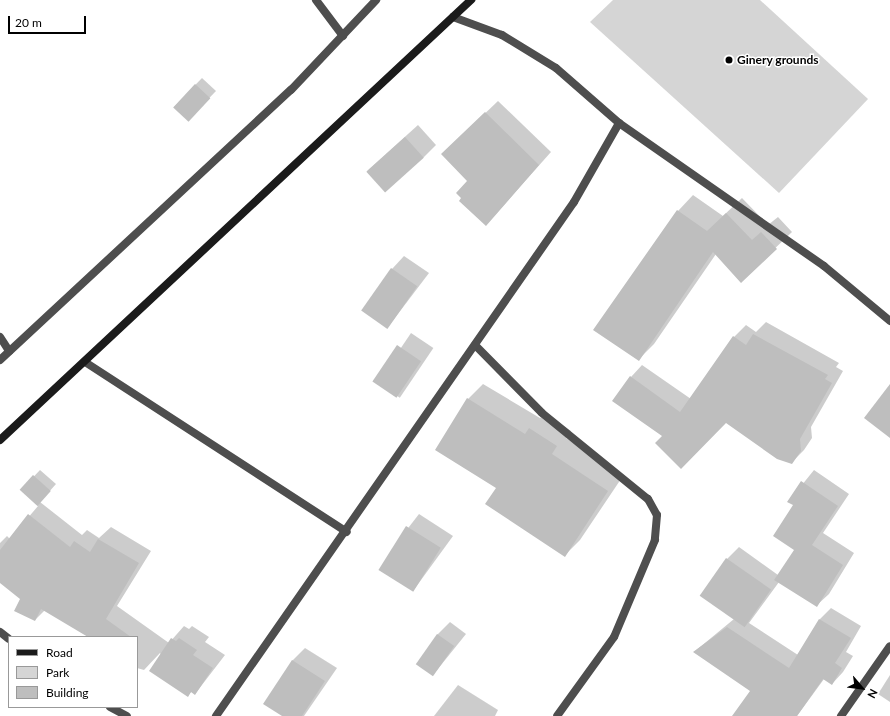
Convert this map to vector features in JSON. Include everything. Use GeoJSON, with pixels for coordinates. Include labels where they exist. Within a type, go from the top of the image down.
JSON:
{"type":"FeatureCollection","features":[{"type":"Feature","properties":{"kind":"main road"},"geometry":{"type":"LineString","coordinates":[[0,440],[471,0]]}},
{"type":"Feature","properties":{"kind":"street"},"geometry":{"type":"LineString","coordinates":[[316,0],[343,36]]}},
{"type":"Feature","properties":{"kind":"street"},"geometry":{"type":"LineString","coordinates":[[0,360],[172,202],[343,36],[376,0]]}},
{"type":"Feature","properties":{"kind":"street"},"geometry":{"type":"LineString","coordinates":[[453,17],[502,35],[556,68],[620,123],[824,266],[890,321]]}},
{"type":"Feature","properties":{"kind":"street"},"geometry":{"type":"LineString","coordinates":[[216,716],[347,532],[574,202],[620,123]]}},
{"type":"Feature","properties":{"kind":"street"},"geometry":{"type":"LineString","coordinates":[[0,337],[9,351]]}},
{"type":"Feature","properties":{"kind":"street"},"geometry":{"type":"LineString","coordinates":[[475,345],[542,413],[648,499],[657,515],[655,540],[614,637],[557,716]]}},
{"type":"Feature","properties":{"kind":"street"},"geometry":{"type":"LineString","coordinates":[[85,362],[347,532]]}},
{"type":"Feature","properties":{"kind":"street"},"geometry":{"type":"LineString","coordinates":[[0,632],[8,639]]}},
{"type":"Feature","properties":{"kind":"street"},"geometry":{"type":"LineString","coordinates":[[841,716],[890,646]]}},
{"type":"Feature","properties":{"kind":"street"},"geometry":{"type":"LineString","coordinates":[[112,708],[127,716]]}},
{"type":"Feature","properties":{"kind":"green space","name":"Ginery grounds"},"geometry":{"type":"Polygon","coordinates":[[[613,0],[760,0],[868,99],[779,193],[590,22],[613,0]]]}},
{"type":"Feature","properties":{"kind":"building"},"geometry":{"type":"Polygon","coordinates":[[[195,84],[210,98],[189,122],[173,107],[195,84]]]}},
{"type":"Feature","properties":{"kind":"building"},"geometry":{"type":"Polygon","coordinates":[[[485,112],[539,165],[486,226],[459,201],[461,198],[456,193],[467,181],[441,154],[485,112]]]}},
{"type":"Feature","properties":{"kind":"building"},"geometry":{"type":"Polygon","coordinates":[[[405,137],[424,158],[385,193],[366,172],[405,137]]]}},
{"type":"Feature","properties":{"kind":"building"},"geometry":{"type":"Polygon","coordinates":[[[677,210],[707,231],[726,213],[752,240],[761,232],[777,249],[741,283],[713,252],[639,361],[593,330],[677,210]]]}},
{"type":"Feature","properties":{"kind":"building"},"geometry":{"type":"Polygon","coordinates":[[[391,268],[417,286],[387,329],[361,311],[391,268]]]}},
{"type":"Feature","properties":{"kind":"building"},"geometry":{"type":"Polygon","coordinates":[[[753,334],[828,375],[825,379],[832,383],[800,439],[801,451],[792,464],[777,459],[726,423],[681,469],[655,443],[662,436],[612,401],[630,376],[680,412],[733,336],[746,345],[753,334]]]}},
{"type":"Feature","properties":{"kind":"building"},"geometry":{"type":"Polygon","coordinates":[[[397,345],[421,361],[396,398],[372,381],[397,345]]]}},
{"type":"Feature","properties":{"kind":"building"},"geometry":{"type":"Polygon","coordinates":[[[890,384],[890,438],[864,418],[890,384]]]}},
{"type":"Feature","properties":{"kind":"building"},"geometry":{"type":"Polygon","coordinates":[[[467,398],[525,434],[529,428],[557,446],[552,454],[608,491],[565,557],[485,504],[496,488],[435,450],[467,398]]]}},
{"type":"Feature","properties":{"kind":"building"},"geometry":{"type":"Polygon","coordinates":[[[33,475],[51,491],[37,506],[20,490],[33,475]]]}},
{"type":"Feature","properties":{"kind":"building"},"geometry":{"type":"Polygon","coordinates":[[[801,481],[838,506],[812,545],[843,565],[817,607],[774,580],[794,550],[773,536],[793,505],[787,502],[801,481]]]}},
{"type":"Feature","properties":{"kind":"building"},"geometry":{"type":"Polygon","coordinates":[[[28,514],[70,547],[74,541],[90,552],[98,539],[139,563],[106,619],[130,636],[86,636],[41,609],[35,621],[14,611],[20,599],[0,583],[0,550],[28,514]]]}},
{"type":"Feature","properties":{"kind":"building"},"geometry":{"type":"Polygon","coordinates":[[[406,526],[441,548],[413,592],[378,570],[406,526]]]}},
{"type":"Feature","properties":{"kind":"building"},"geometry":{"type":"Polygon","coordinates":[[[726,558],[771,590],[745,627],[700,596],[726,558]]]}},
{"type":"Feature","properties":{"kind":"building"},"geometry":{"type":"Polygon","coordinates":[[[819,619],[851,638],[835,663],[842,668],[832,685],[823,679],[797,716],[732,716],[750,691],[693,652],[727,627],[789,668],[819,619]]]}},
{"type":"Feature","properties":{"kind":"building"},"geometry":{"type":"Polygon","coordinates":[[[437,634],[454,646],[433,676],[416,664],[437,634]]]}},
{"type":"Feature","properties":{"kind":"building"},"geometry":{"type":"Polygon","coordinates":[[[171,638],[176,641],[179,638],[197,650],[193,655],[213,668],[195,695],[191,692],[188,697],[149,671],[171,638]]]}},
{"type":"Feature","properties":{"kind":"building"},"geometry":{"type":"Polygon","coordinates":[[[292,660],[325,681],[302,716],[282,716],[263,704],[292,660]]]}},
{"type":"Feature","properties":{"kind":"place","name":"Ginery grounds"},"geometry":{"type":"Point","coordinates":[729,60]}}]}
